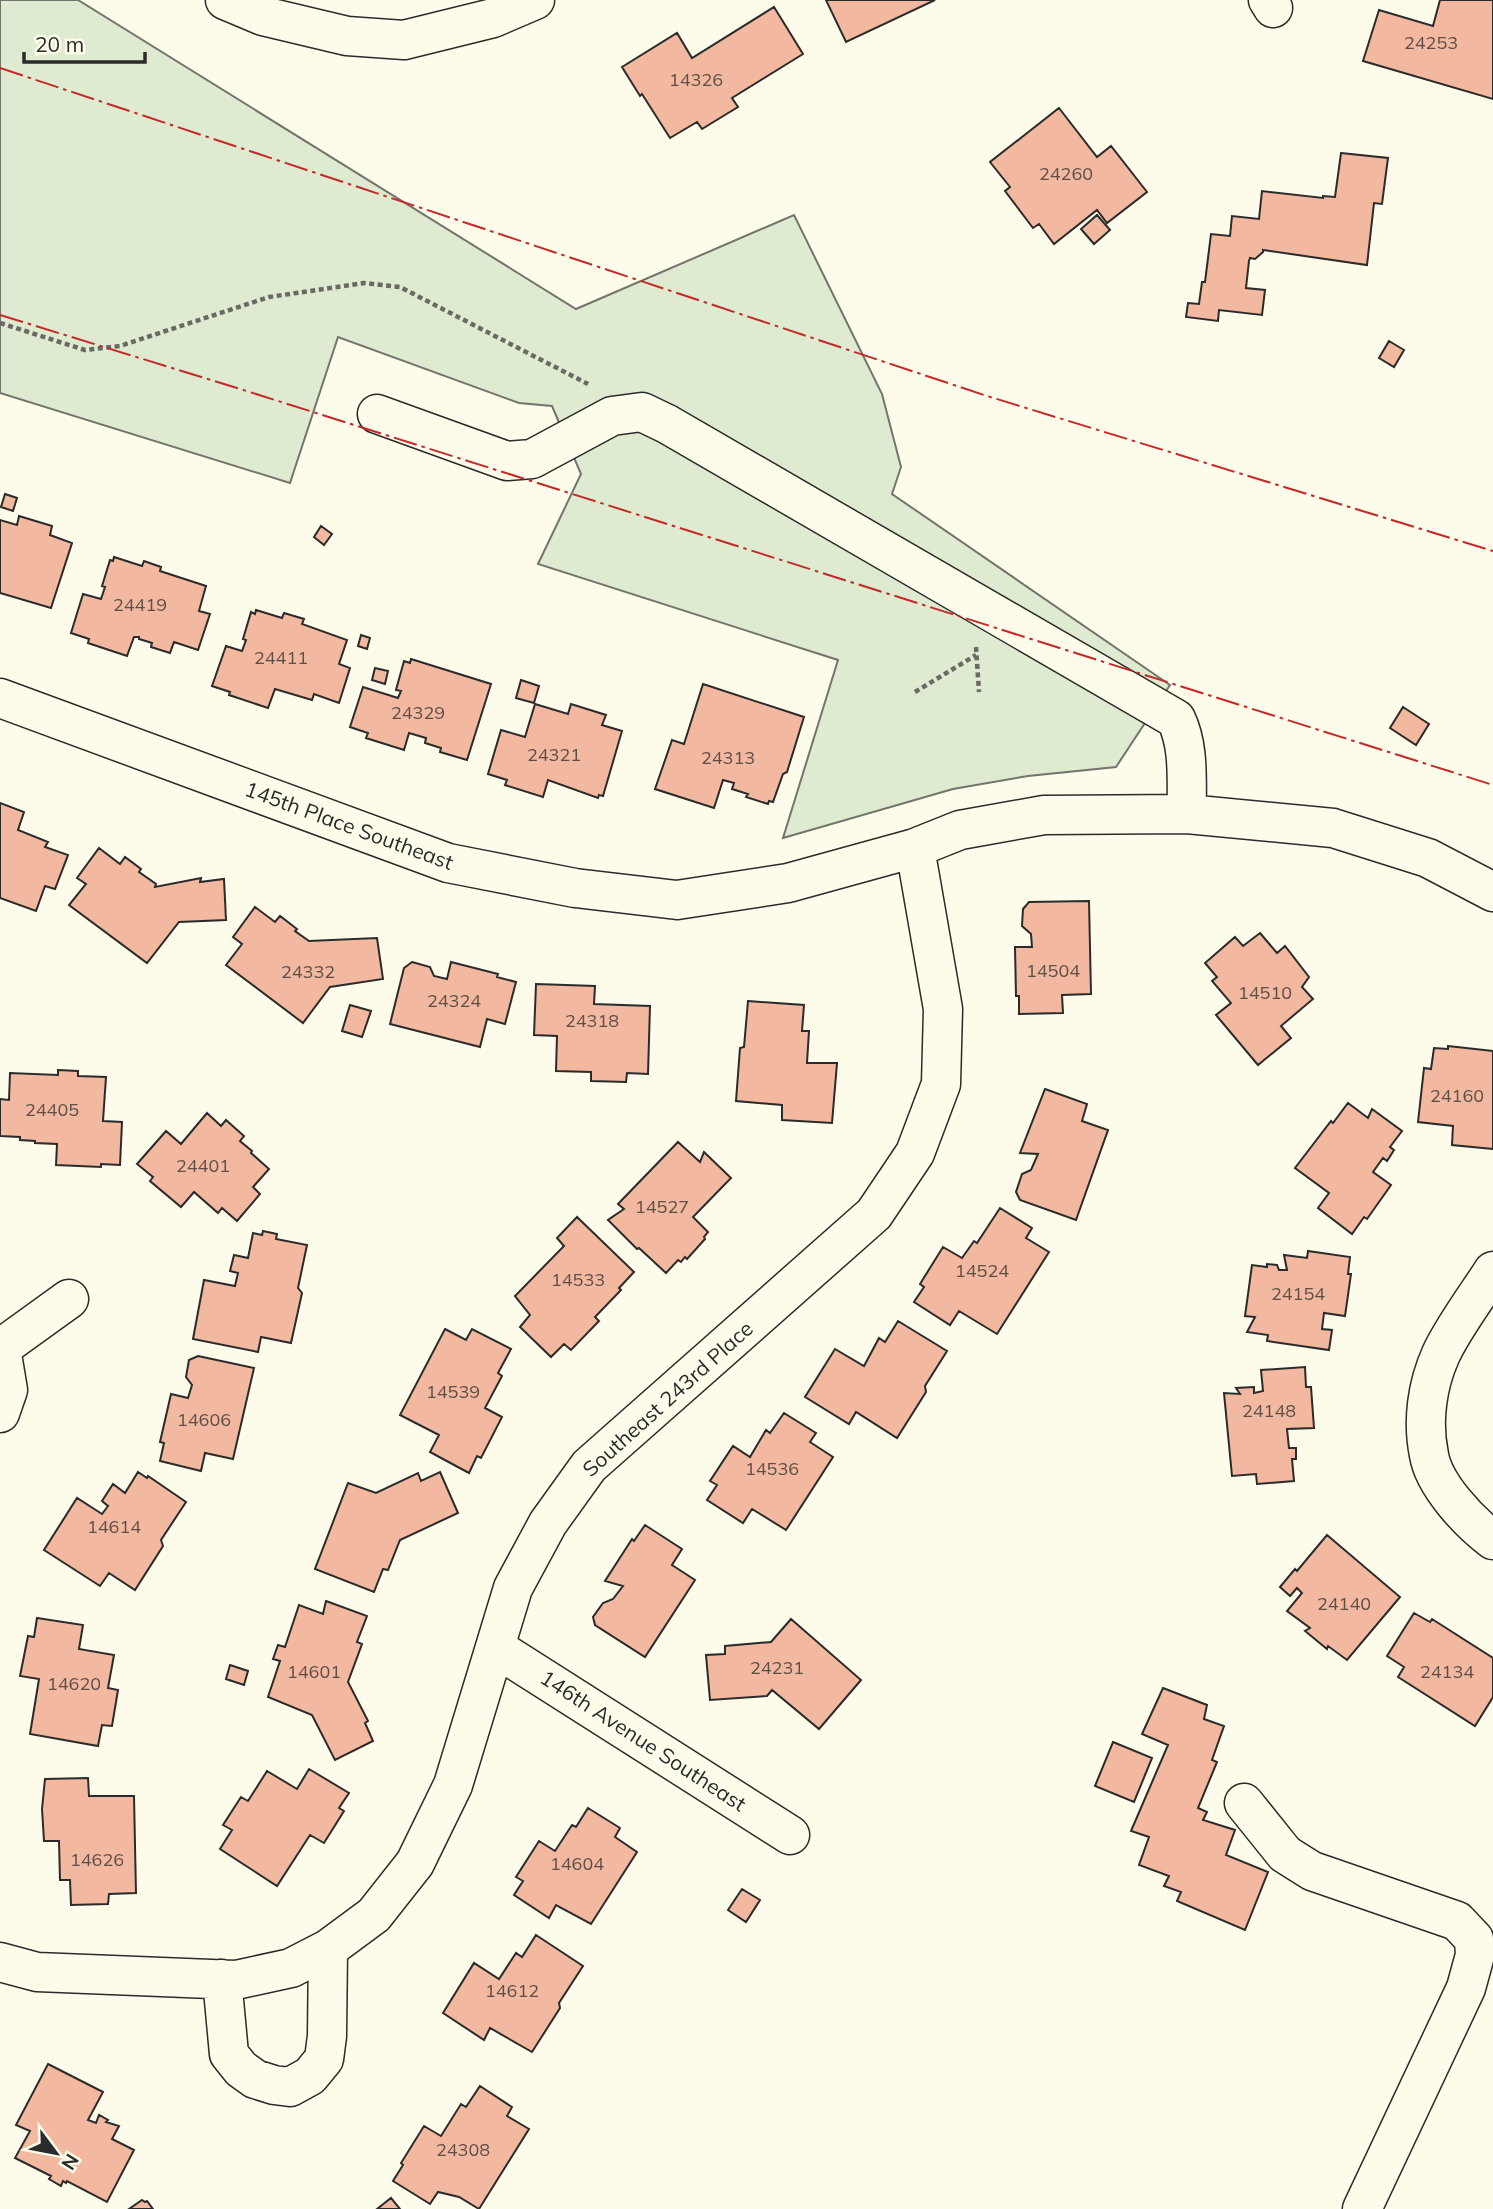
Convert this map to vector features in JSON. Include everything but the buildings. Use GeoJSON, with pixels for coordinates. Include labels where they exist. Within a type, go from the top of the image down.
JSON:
{"type":"FeatureCollection","features":[{"type":"Feature","properties":{"kind":"street"},"geometry":{"type":"LineString","coordinates":[[225,0],[263,16],[347,36],[404,40],[493,18],[535,0]]}},
{"type":"Feature","properties":{"kind":"street"},"geometry":{"type":"LineString","coordinates":[[377,414],[507,461],[532,459],[612,415],[642,412],[667,424],[1176,719],[1183,735],[1185,750],[1187,814]]}},
{"type":"Feature","properties":{"kind":"street","name":"145th Place Southeast"},"geometry":{"type":"LineString","coordinates":[[0,698],[448,863],[575,888],[677,900],[788,883],[915,848],[960,830],[1044,815],[1187,814],[1333,828],[1428,858],[1493,892]]}},
{"type":"Feature","properties":{"kind":"street","name":"Southeast 243rd Place"},"geometry":{"type":"LineString","coordinates":[[0,1962],[37,1972],[236,1980],[291,1968],[328,1949],[374,1915],[415,1863],[453,1785],[513,1588],[548,1523],[589,1466],[874,1213],[915,1153],[941,1084],[943,1009],[915,848]]}},
{"type":"Feature","properties":{"kind":"street"},"geometry":{"type":"LineString","coordinates":[[1493,1271],[1442,1353],[1427,1393],[1427,1424],[1429,1457],[1447,1494],[1479,1529],[1493,1540]]}},
{"type":"Feature","properties":{"kind":"street"},"geometry":{"type":"LineString","coordinates":[[0,1413],[8,1390],[0,1348],[69,1299]]}},
{"type":"Feature","properties":{"kind":"street","name":"146th Avenue Southeast"},"geometry":{"type":"LineString","coordinates":[[496,1648],[790,1835]]}},
{"type":"Feature","properties":{"kind":"street"},"geometry":{"type":"LineString","coordinates":[[1244,1802],[1285,1854],[1312,1871],[1457,1921],[1474,1939],[1475,1955],[1466,1989],[1362,2209]]}},
{"type":"Feature","properties":{"kind":"street"},"geometry":{"type":"LineString","coordinates":[[222,1979],[229,2054],[240,2069],[255,2079],[290,2087],[310,2076],[324,2059],[327,2036],[328,1949]]}},
{"type":"Feature","properties":{"kind":"path"},"geometry":{"type":"LineString","coordinates":[[0,323],[85,349],[120,346],[269,297],[364,283],[400,287],[642,412]]}},
{"type":"Feature","properties":{"kind":"path"},"geometry":{"type":"LineString","coordinates":[[915,692],[976,655]]}},
{"type":"Feature","properties":{"kind":"green space"},"geometry":{"type":"Polygon","coordinates":[[[0,0],[78,0],[576,309],[794,215],[882,394],[901,467],[892,494],[1170,685],[1116,767],[1028,776],[953,789],[783,838],[838,660],[538,564],[581,474],[552,406],[519,403],[338,337],[290,483],[0,393],[0,0]]]}},
{"type":"Feature","properties":{"kind":"power"},"geometry":{"type":"LineString","coordinates":[[0,68],[987,396],[1493,551]]}},
{"type":"Feature","properties":{"kind":"power"},"geometry":{"type":"LineString","coordinates":[[0,315],[1493,785]]}}]}
